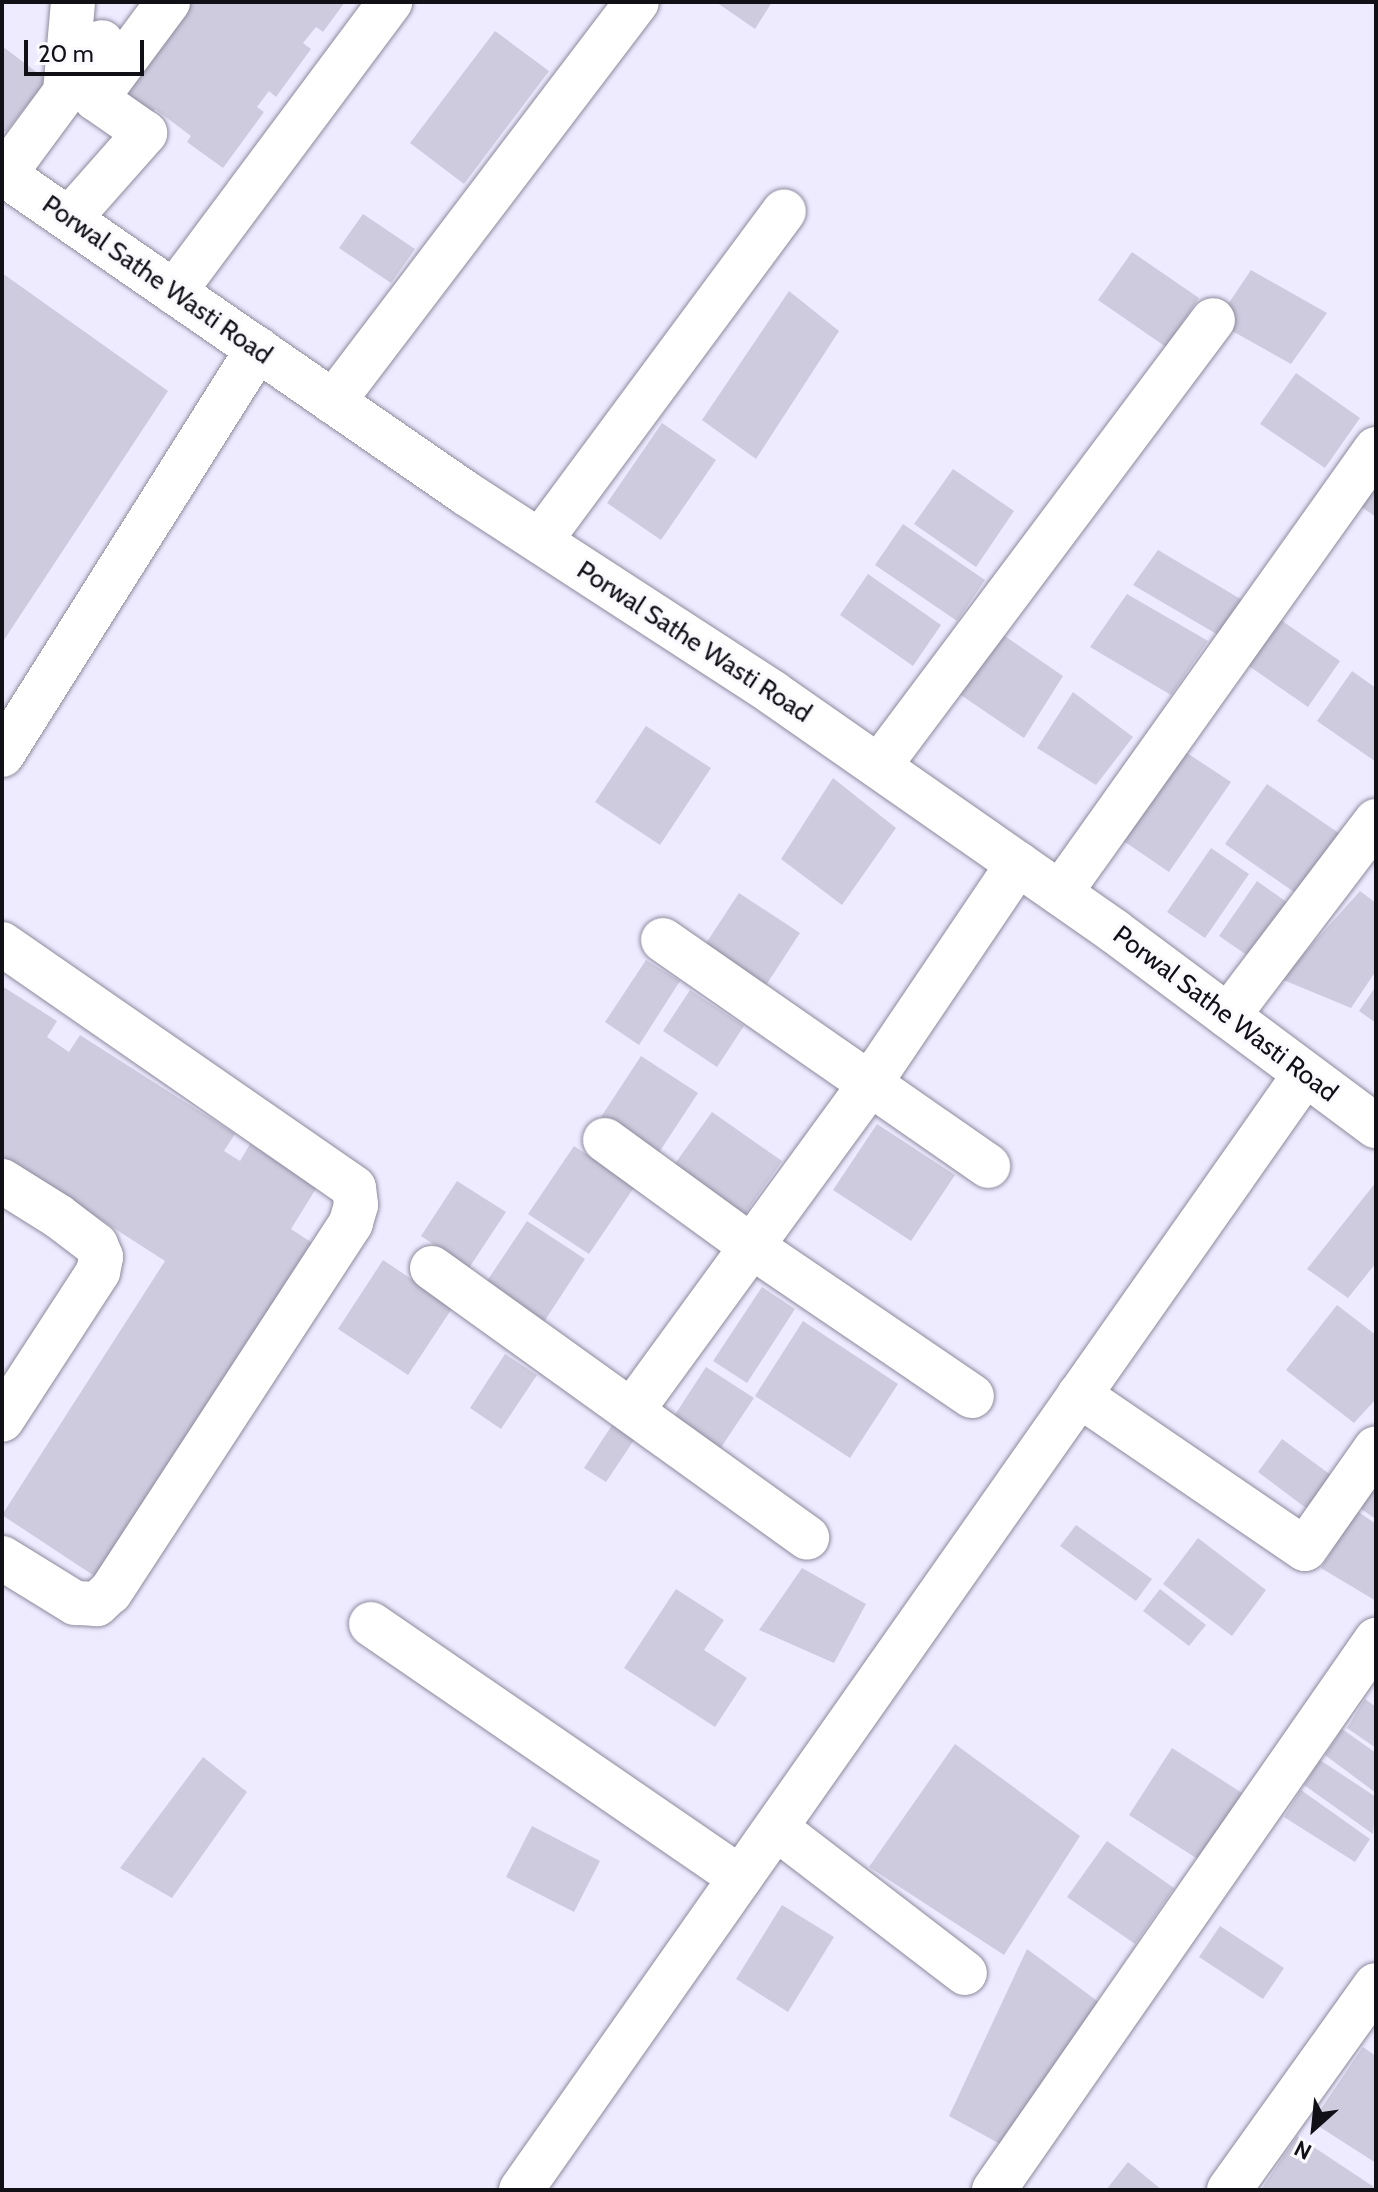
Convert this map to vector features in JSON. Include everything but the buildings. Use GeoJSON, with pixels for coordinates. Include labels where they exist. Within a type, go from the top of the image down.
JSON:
{"type":"FeatureCollection","features":[{"type":"Feature","properties":{"kind":"street"},"geometry":{"type":"LineString","coordinates":[[65,92],[73,2]]}},
{"type":"Feature","properties":{"kind":"street"},"geometry":{"type":"LineString","coordinates":[[3,174],[132,2]]}},
{"type":"Feature","properties":{"kind":"street"},"geometry":{"type":"LineString","coordinates":[[69,219],[145,133],[96,99],[168,2]]}},
{"type":"Feature","properties":{"kind":"street"},"geometry":{"type":"LineString","coordinates":[[174,292],[390,2]]}},
{"type":"Feature","properties":{"kind":"street"},"geometry":{"type":"LineString","coordinates":[[333,402],[637,2]]}},
{"type":"Feature","properties":{"kind":"street","name":"Porwal Sathe Wasti Road"},"geometry":{"type":"LineString","coordinates":[[3,174],[333,402],[879,766],[1060,893],[1376,1126]]}},
{"type":"Feature","properties":{"kind":"street"},"geometry":{"type":"LineString","coordinates":[[540,541],[784,211]]}},
{"type":"Feature","properties":{"kind":"street"},"geometry":{"type":"LineString","coordinates":[[879,766],[1213,320]]}},
{"type":"Feature","properties":{"kind":"street"},"geometry":{"type":"LineString","coordinates":[[2,755],[258,349]]}},
{"type":"Feature","properties":{"kind":"street"},"geometry":{"type":"LineString","coordinates":[[1060,893],[1376,449]]}},
{"type":"Feature","properties":{"kind":"street"},"geometry":{"type":"LineString","coordinates":[[1228,1016],[1376,821]]}},
{"type":"Feature","properties":{"kind":"street"},"geometry":{"type":"LineString","coordinates":[[633,1409],[869,1085],[1018,864]]}},
{"type":"Feature","properties":{"kind":"street"},"geometry":{"type":"LineString","coordinates":[[663,940],[988,1166]]}},
{"type":"Feature","properties":{"kind":"street"},"geometry":{"type":"LineString","coordinates":[[2,944],[354,1188],[356,1205],[351,1223],[110,1592],[97,1604],[75,1603],[2,1558]]}},
{"type":"Feature","properties":{"kind":"street"},"geometry":{"type":"LineString","coordinates":[[521,2190],[1305,1074]]}},
{"type":"Feature","properties":{"kind":"street"},"geometry":{"type":"LineString","coordinates":[[605,1140],[751,1246],[972,1396]]}},
{"type":"Feature","properties":{"kind":"street"},"geometry":{"type":"LineString","coordinates":[[2,1181],[58,1216],[96,1245],[101,1257],[98,1272],[2,1420]]}},
{"type":"Feature","properties":{"kind":"street"},"geometry":{"type":"LineString","coordinates":[[432,1268],[633,1409],[807,1537]]}},
{"type":"Feature","properties":{"kind":"street"},"geometry":{"type":"LineString","coordinates":[[1079,1395],[1305,1549],[1376,1448]]}},
{"type":"Feature","properties":{"kind":"street"},"geometry":{"type":"LineString","coordinates":[[371,1624],[740,1878]]}},
{"type":"Feature","properties":{"kind":"street"},"geometry":{"type":"LineString","coordinates":[[994,2190],[1376,1640]]}},
{"type":"Feature","properties":{"kind":"street"},"geometry":{"type":"LineString","coordinates":[[776,1828],[965,1973]]}},
{"type":"Feature","properties":{"kind":"street"},"geometry":{"type":"LineString","coordinates":[[1229,2190],[1376,1985]]}}]}
